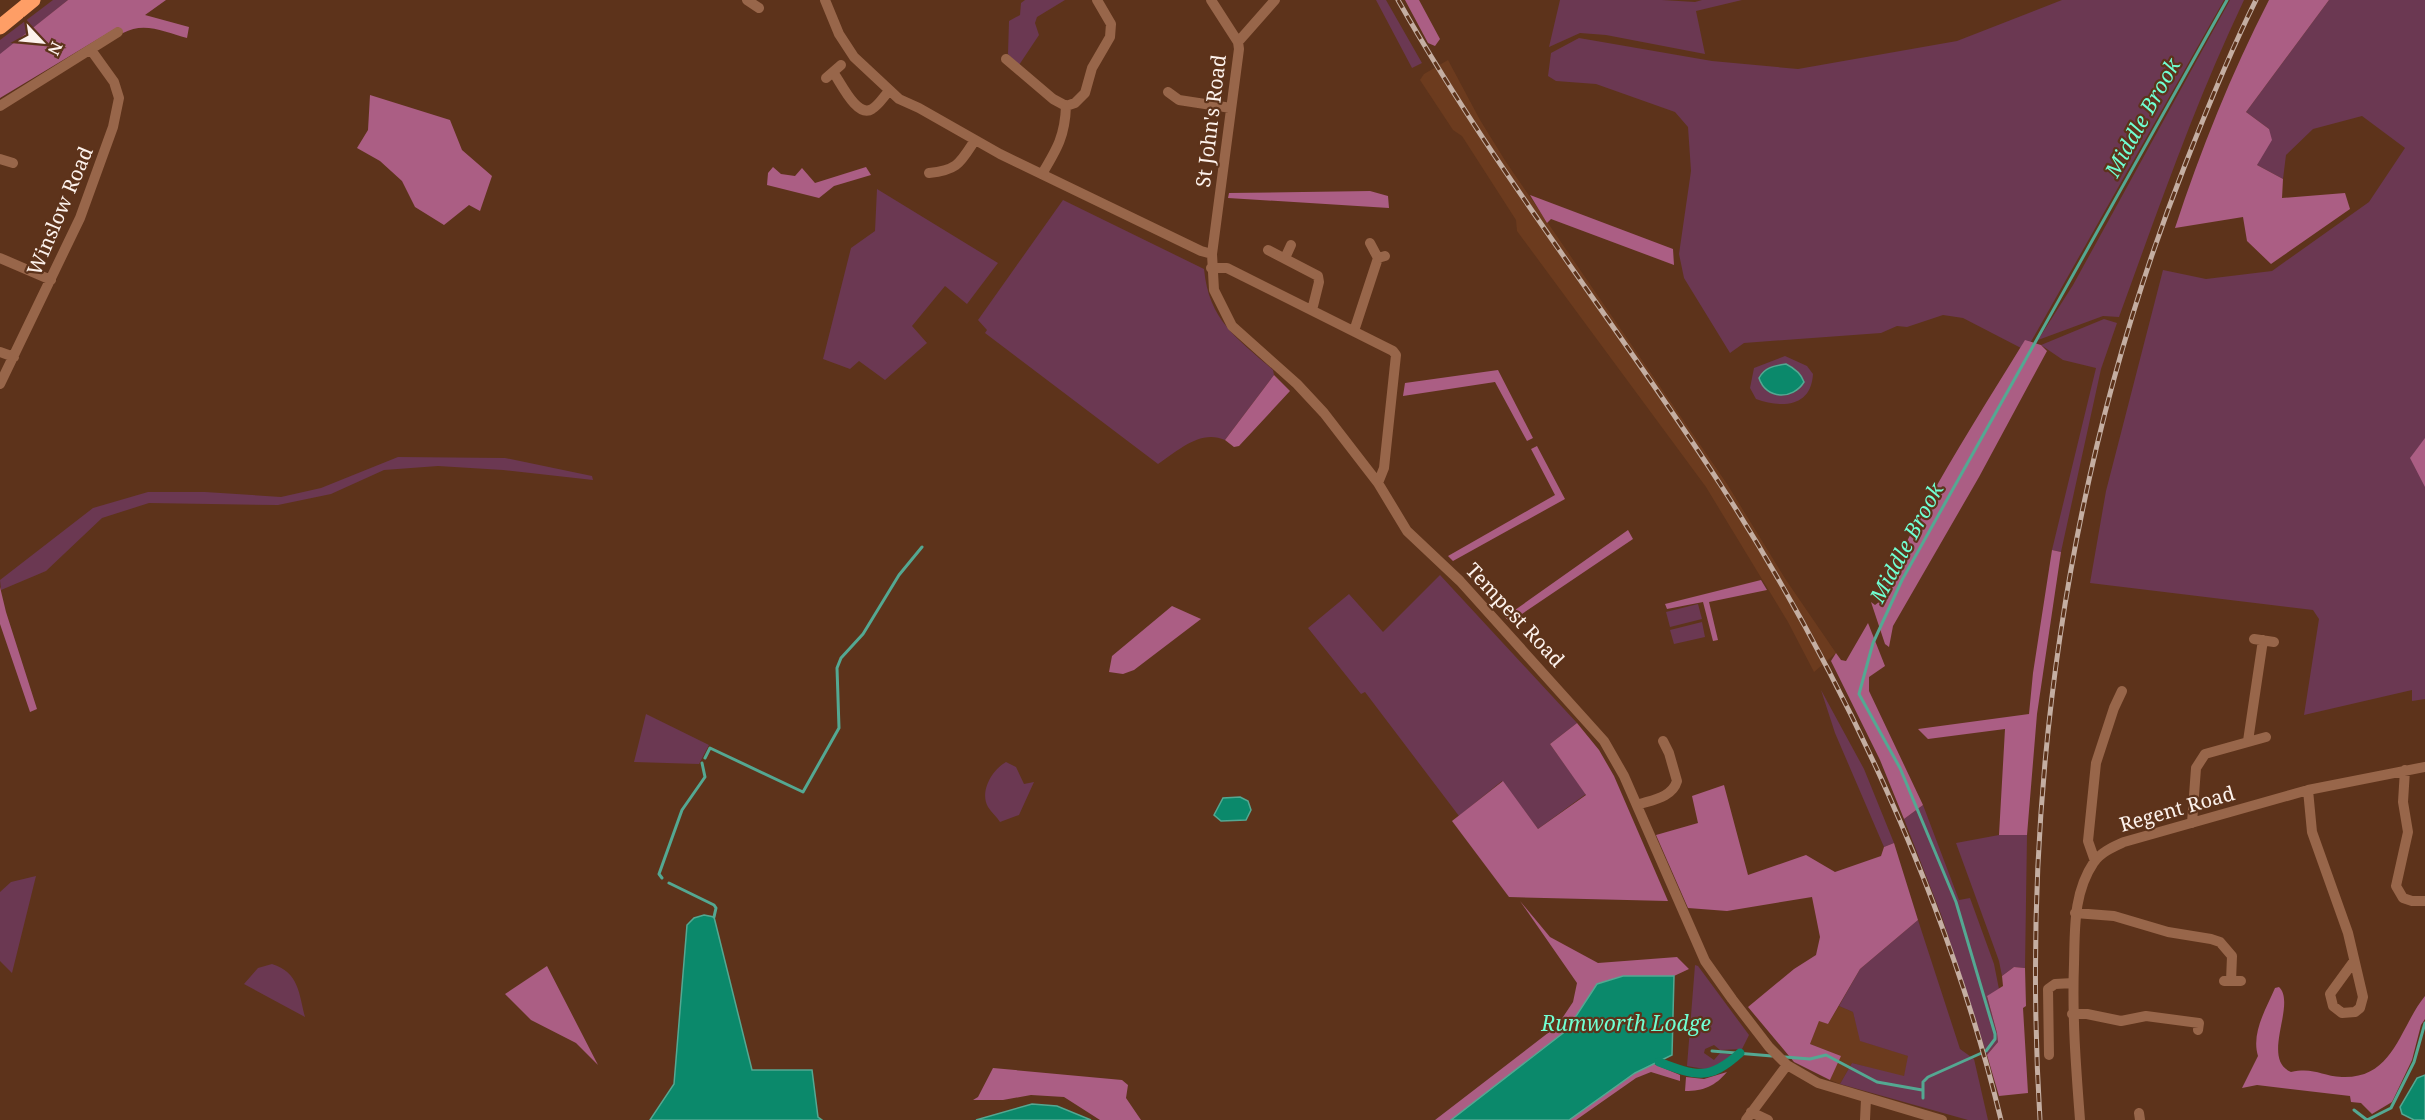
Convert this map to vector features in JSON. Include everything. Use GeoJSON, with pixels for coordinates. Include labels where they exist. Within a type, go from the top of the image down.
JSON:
{"type":"FeatureCollection","features":[{"type":"Feature","properties":{"kind":"highway"},"geometry":{"type":"LineString","coordinates":[[0,22],[32,0]]}},
{"type":"Feature","properties":{"kind":"highway"},"geometry":{"type":"LineString","coordinates":[[0,27],[32,0]]}},
{"type":"Feature","properties":{"kind":"street"},"geometry":{"type":"LineString","coordinates":[[747,0],[759,8]]}},
{"type":"Feature","properties":{"kind":"street"},"geometry":{"type":"LineString","coordinates":[[825,0],[839,34],[854,57],[899,99],[1042,174],[1201,251],[1212,254]]}},
{"type":"Feature","properties":{"kind":"street"},"geometry":{"type":"LineString","coordinates":[[1006,60],[1053,99],[1066,106],[1075,103],[1084,93],[1092,68],[1110,37],[1111,24],[1097,0]]}},
{"type":"Feature","properties":{"kind":"street","name":"St John's Road"},"geometry":{"type":"LineString","coordinates":[[1211,0],[1238,42],[1239,49],[1211,268]]}},
{"type":"Feature","properties":{"kind":"street"},"geometry":{"type":"LineString","coordinates":[[1238,42],[1244,38],[1275,0]]}},
{"type":"Feature","properties":{"kind":"street"},"geometry":{"type":"LineString","coordinates":[[0,106],[118,32]]}},
{"type":"Feature","properties":{"kind":"street","name":"Winslow Road"},"geometry":{"type":"LineString","coordinates":[[0,384],[80,218],[117,111],[119,98],[114,82],[91,50]]}},
{"type":"Feature","properties":{"kind":"street"},"geometry":{"type":"LineString","coordinates":[[833,72],[849,98],[866,111],[872,110],[889,91]]}},
{"type":"Feature","properties":{"kind":"street"},"geometry":{"type":"LineString","coordinates":[[1168,92],[1174,103],[1231,108]]}},
{"type":"Feature","properties":{"kind":"street"},"geometry":{"type":"LineString","coordinates":[[1042,174],[1064,134],[1066,106]]}},
{"type":"Feature","properties":{"kind":"street"},"geometry":{"type":"LineString","coordinates":[[929,173],[947,174],[958,165],[975,140]]}},
{"type":"Feature","properties":{"kind":"street"},"geometry":{"type":"LineString","coordinates":[[0,159],[13,163]]}},
{"type":"Feature","properties":{"kind":"street"},"geometry":{"type":"LineString","coordinates":[[1354,332],[1381,257],[1370,243]]}},
{"type":"Feature","properties":{"kind":"street"},"geometry":{"type":"LineString","coordinates":[[1285,258],[1291,245]]}},
{"type":"Feature","properties":{"kind":"street"},"geometry":{"type":"LineString","coordinates":[[1268,250],[1318,276],[1319,282],[1312,310]]}},
{"type":"Feature","properties":{"kind":"street"},"geometry":{"type":"LineString","coordinates":[[0,258],[51,280]]}},
{"type":"Feature","properties":{"kind":"street"},"geometry":{"type":"LineString","coordinates":[[1211,268],[1227,268],[1393,351],[1397,361],[1384,468],[1378,483]]}},
{"type":"Feature","properties":{"kind":"street","name":"Tempest Road"},"geometry":{"type":"LineString","coordinates":[[1211,268],[1214,290],[1232,326],[1297,384],[1324,413],[1378,483],[1407,531],[1460,581],[1592,726],[1614,756],[1706,961],[1769,1047],[1787,1065],[1818,1083],[1941,1120]]}},
{"type":"Feature","properties":{"kind":"street"},"geometry":{"type":"LineString","coordinates":[[0,352],[14,357]]}},
{"type":"Feature","properties":{"kind":"street"},"geometry":{"type":"LineString","coordinates":[[2248,741],[2264,641]]}},
{"type":"Feature","properties":{"kind":"street"},"geometry":{"type":"LineString","coordinates":[[2080,1120],[2072,1014],[2075,913],[2085,879],[2095,861],[2088,840],[2097,763],[2114,708],[2122,691]]}},
{"type":"Feature","properties":{"kind":"street"},"geometry":{"type":"LineString","coordinates":[[2192,822],[2196,768],[2199,760],[2205,754],[2266,737]]}},
{"type":"Feature","properties":{"kind":"street"},"geometry":{"type":"LineString","coordinates":[[1637,805],[1666,795],[1676,786],[1677,782],[1669,753],[1663,741]]}},
{"type":"Feature","properties":{"kind":"street","name":"Regent Road"},"geometry":{"type":"LineString","coordinates":[[2095,861],[2104,852],[2124,842],[2192,822],[2308,790],[2425,767]]}},
{"type":"Feature","properties":{"kind":"street"},"geometry":{"type":"LineString","coordinates":[[2405,770],[2403,802],[2408,832],[2396,886],[2403,898],[2425,901]]}},
{"type":"Feature","properties":{"kind":"street"},"geometry":{"type":"LineString","coordinates":[[2308,790],[2312,832],[2348,933],[2363,997],[2362,1003],[2355,1012],[2342,1013],[2333,1006],[2330,994],[2354,961]]}},
{"type":"Feature","properties":{"kind":"street"},"geometry":{"type":"LineString","coordinates":[[2075,913],[2114,916],[2154,929],[2220,942],[2232,956],[2232,981]]}},
{"type":"Feature","properties":{"kind":"street"},"geometry":{"type":"LineString","coordinates":[[2049,1055],[2048,989],[2055,984],[2073,983]]}},
{"type":"Feature","properties":{"kind":"street"},"geometry":{"type":"LineString","coordinates":[[2072,1014],[2087,1014],[2121,1021],[2146,1016],[2156,1017],[2199,1023],[2198,1030]]}},
{"type":"Feature","properties":{"kind":"street"},"geometry":{"type":"LineString","coordinates":[[1768,1120],[1748,1116],[1787,1065]]}},
{"type":"Feature","properties":{"kind":"street"},"geometry":{"type":"LineString","coordinates":[[1865,1120],[1866,1099]]}},
{"type":"Feature","properties":{"kind":"shaded area"},"geometry":{"type":"Polygon","coordinates":[[[53,0],[68,0],[0,55],[0,40],[53,0]]]}},
{"type":"Feature","properties":{"kind":"shaded area"},"geometry":{"type":"Polygon","coordinates":[[[68,0],[166,0],[145,15],[189,27],[187,38],[147,28],[123,33],[118,27],[0,98],[0,54],[68,0]]]}},
{"type":"Feature","properties":{"kind":"shaded area"},"geometry":{"type":"Polygon","coordinates":[[[1025,0],[1065,0],[1037,17],[1035,23],[1039,35],[1019,65],[1008,54],[1009,21],[1020,15],[1021,3],[1025,0]]]}},
{"type":"Feature","properties":{"kind":"shaded area"},"geometry":{"type":"Polygon","coordinates":[[[1376,0],[1386,0],[1422,63],[1412,68],[1376,0]]]}},
{"type":"Feature","properties":{"kind":"shaded area"},"geometry":{"type":"Polygon","coordinates":[[[1405,0],[1419,0],[1440,39],[1435,46],[1428,43],[1405,0]]]}},
{"type":"Feature","properties":{"kind":"shaded area"},"geometry":{"type":"Polygon","coordinates":[[[1560,0],[1695,2],[1742,0],[1696,11],[1705,54],[1606,35],[1580,33],[1549,47],[1560,0]]]}},
{"type":"Feature","properties":{"kind":"shaded area"},"geometry":{"type":"Polygon","coordinates":[[[2062,0],[2224,0],[2032,340],[2030,343],[2025,341],[2021,348],[1963,318],[1943,315],[1907,327],[1897,326],[1881,333],[1744,343],[1730,353],[1684,278],[1679,254],[1691,171],[1688,127],[1675,112],[1596,84],[1556,81],[1548,76],[1551,53],[1579,38],[1712,61],[1798,69],[1957,41],[2062,0]]]}},
{"type":"Feature","properties":{"kind":"shaded area"},"geometry":{"type":"Polygon","coordinates":[[[2230,0],[2244,0],[2193,117],[2119,317],[2103,316],[2038,340],[2073,285],[2230,0]]]}},
{"type":"Feature","properties":{"kind":"shaded area"},"geometry":{"type":"Polygon","coordinates":[[[2269,0],[2329,0],[2246,112],[2269,129],[2272,140],[2257,165],[2283,179],[2282,198],[2345,193],[2350,209],[2271,264],[2247,241],[2243,217],[2175,228],[2218,112],[2269,0]]]}},
{"type":"Feature","properties":{"kind":"shaded area"},"geometry":{"type":"Polygon","coordinates":[[[2329,0],[2425,0],[2425,699],[2412,701],[2412,690],[2304,715],[2319,619],[2313,610],[2090,583],[2106,491],[2163,270],[2206,279],[2272,271],[2369,202],[2405,148],[2362,116],[2313,129],[2286,155],[2283,179],[2257,165],[2269,129],[2246,112],[2329,0]]]}},
{"type":"Feature","properties":{"kind":"shaded area"},"geometry":{"type":"Polygon","coordinates":[[[1448,60],[1480,120],[1506,162],[1727,484],[1786,580],[1836,653],[1814,672],[1788,622],[1706,487],[1517,231],[1516,220],[1462,136],[1453,130],[1420,80],[1424,74],[1448,60]]]}},
{"type":"Feature","properties":{"kind":"shaded area"},"geometry":{"type":"Polygon","coordinates":[[[370,95],[450,120],[462,150],[492,176],[480,211],[469,205],[444,225],[415,207],[402,181],[380,161],[357,148],[368,130],[370,95]]]}},
{"type":"Feature","properties":{"kind":"shaded area"},"geometry":{"type":"Polygon","coordinates":[[[773,167],[781,174],[795,176],[802,168],[815,183],[866,167],[871,175],[834,186],[819,198],[767,185],[768,173],[773,167]]]}},
{"type":"Feature","properties":{"kind":"shaded area"},"geometry":{"type":"Polygon","coordinates":[[[877,189],[998,263],[967,304],[945,286],[912,326],[927,343],[885,380],[859,361],[850,369],[823,359],[851,248],[875,231],[877,189]]]}},
{"type":"Feature","properties":{"kind":"shaded area"},"geometry":{"type":"Polygon","coordinates":[[[1370,191],[1388,196],[1389,208],[1228,198],[1229,193],[1370,191]]]}},
{"type":"Feature","properties":{"kind":"shaded area"},"geometry":{"type":"Polygon","coordinates":[[[1530,195],[1673,249],[1674,265],[1551,219],[1547,223],[1530,195]]]}},
{"type":"Feature","properties":{"kind":"shaded area"},"geometry":{"type":"Polygon","coordinates":[[[1063,200],[1204,269],[1212,302],[1227,327],[1273,370],[1274,375],[1225,440],[1216,437],[1198,439],[1158,464],[985,333],[987,330],[978,320],[1063,200]]]}},
{"type":"Feature","properties":{"kind":"shaded area"},"geometry":{"type":"Polygon","coordinates":[[[2104,319],[2117,323],[2101,369],[2061,552],[2052,550],[2096,368],[2063,360],[2041,345],[2104,319]]]}},
{"type":"Feature","properties":{"kind":"shaded area"},"geometry":{"type":"Polygon","coordinates":[[[2025,340],[2041,345],[2047,351],[1979,477],[1893,626],[1889,647],[1885,644],[1871,602],[1875,605],[1879,602],[1928,501],[2025,340]]]}},
{"type":"Feature","properties":{"kind":"shaded area"},"geometry":{"type":"Polygon","coordinates":[[[1785,356],[1807,366],[1813,374],[1811,385],[1807,394],[1793,403],[1766,402],[1756,399],[1750,388],[1754,368],[1785,356]],[[1786,364],[1770,393],[1796,392],[1802,377],[1794,368],[1786,364]]]}},
{"type":"Feature","properties":{"kind":"shaded area"},"geometry":{"type":"Polygon","coordinates":[[[1498,370],[1533,438],[1527,441],[1495,382],[1403,396],[1405,383],[1498,370]]]}},
{"type":"Feature","properties":{"kind":"shaded area"},"geometry":{"type":"Polygon","coordinates":[[[1274,375],[1290,391],[1239,446],[1234,447],[1225,440],[1274,375]]]}},
{"type":"Feature","properties":{"kind":"shaded area"},"geometry":{"type":"Polygon","coordinates":[[[2425,438],[2425,487],[2410,458],[2425,438]]]}},
{"type":"Feature","properties":{"kind":"shaded area"},"geometry":{"type":"Polygon","coordinates":[[[1537,446],[1565,499],[1453,561],[1448,556],[1555,495],[1531,449],[1537,446]]]}},
{"type":"Feature","properties":{"kind":"shaded area"},"geometry":{"type":"Polygon","coordinates":[[[398,457],[505,458],[592,476],[593,480],[503,470],[438,466],[384,470],[331,494],[278,505],[149,503],[102,518],[46,571],[1,590],[0,580],[93,508],[148,492],[205,492],[281,497],[321,488],[398,457]]]}},
{"type":"Feature","properties":{"kind":"shaded area"},"geometry":{"type":"Polygon","coordinates":[[[1628,530],[1633,539],[1510,622],[1505,617],[1628,530]]]}},
{"type":"Feature","properties":{"kind":"shaded area"},"geometry":{"type":"Polygon","coordinates":[[[2052,550],[2061,552],[2037,714],[2027,835],[1999,835],[2005,729],[1928,739],[1918,729],[2029,714],[2052,550]]]}},
{"type":"Feature","properties":{"kind":"shaded area"},"geometry":{"type":"Polygon","coordinates":[[[1440,575],[1577,723],[1550,744],[1586,794],[1538,829],[1502,781],[1459,816],[1365,692],[1361,694],[1308,628],[1349,594],[1383,632],[1440,575]]]}},
{"type":"Feature","properties":{"kind":"shaded area"},"geometry":{"type":"Polygon","coordinates":[[[1761,580],[1767,590],[1709,602],[1718,640],[1713,641],[1703,602],[1667,609],[1665,604],[1761,580]]]}},
{"type":"Feature","properties":{"kind":"shaded area"},"geometry":{"type":"Polygon","coordinates":[[[0,587],[37,709],[30,712],[0,624],[0,587]]]}},
{"type":"Feature","properties":{"kind":"shaded area"},"geometry":{"type":"Polygon","coordinates":[[[1698,604],[1702,619],[1670,627],[1666,612],[1698,604]]]}},
{"type":"Feature","properties":{"kind":"shaded area"},"geometry":{"type":"Polygon","coordinates":[[[1172,606],[1201,619],[1134,670],[1123,674],[1109,672],[1112,656],[1172,606]]]}},
{"type":"Feature","properties":{"kind":"shaded area"},"geometry":{"type":"Polygon","coordinates":[[[1702,622],[1705,637],[1674,644],[1670,630],[1702,622]]]}},
{"type":"Feature","properties":{"kind":"shaded area"},"geometry":{"type":"Polygon","coordinates":[[[1868,623],[1885,666],[1869,677],[1869,691],[1923,805],[1904,819],[1880,760],[1831,661],[1836,653],[1841,660],[1846,661],[1868,623]]]}},
{"type":"Feature","properties":{"kind":"shaded area"},"geometry":{"type":"Polygon","coordinates":[[[1821,690],[1864,769],[1894,843],[1884,847],[1835,733],[1821,690]]]}},
{"type":"Feature","properties":{"kind":"shaded area"},"geometry":{"type":"Polygon","coordinates":[[[646,714],[709,745],[699,764],[634,762],[646,714]]]}},
{"type":"Feature","properties":{"kind":"shaded area"},"geometry":{"type":"Polygon","coordinates":[[[1577,723],[1599,750],[1614,776],[1668,901],[1509,897],[1452,821],[1503,781],[1538,829],[1586,795],[1550,744],[1577,723]]]}},
{"type":"Feature","properties":{"kind":"shaded area"},"geometry":{"type":"Polygon","coordinates":[[[1006,762],[1016,767],[1024,784],[1034,782],[1019,815],[1000,822],[988,807],[985,794],[992,775],[1006,762]]]}},
{"type":"Feature","properties":{"kind":"shaded area"},"geometry":{"type":"Polygon","coordinates":[[[1724,785],[1748,875],[1806,855],[1835,872],[1881,856],[1884,847],[1894,843],[1918,920],[1860,969],[1828,1024],[1819,1021],[1810,1044],[1841,1056],[1830,1080],[1794,1062],[1748,1007],[1794,969],[1816,955],[1820,937],[1812,897],[1727,911],[1688,908],[1656,835],[1698,823],[1692,796],[1724,785]]]}},
{"type":"Feature","properties":{"kind":"shaded area"},"geometry":{"type":"Polygon","coordinates":[[[1923,805],[1959,900],[1970,898],[1994,964],[1999,989],[1987,997],[1998,1042],[1987,1055],[1942,917],[1904,819],[1923,805]]]}},
{"type":"Feature","properties":{"kind":"shaded area"},"geometry":{"type":"Polygon","coordinates":[[[1999,835],[2027,835],[2025,968],[2014,967],[2002,976],[1999,961],[1956,843],[1999,835]]]}},
{"type":"Feature","properties":{"kind":"shaded area"},"geometry":{"type":"Polygon","coordinates":[[[36,876],[12,973],[0,961],[0,892],[11,882],[36,876]]]}},
{"type":"Feature","properties":{"kind":"shaded area"},"geometry":{"type":"Polygon","coordinates":[[[1520,901],[1550,937],[1598,963],[1677,957],[1689,969],[1674,976],[1623,976],[1597,984],[1567,1030],[1451,1120],[1435,1120],[1557,1026],[1573,1002],[1577,983],[1520,901]]]}},
{"type":"Feature","properties":{"kind":"shaded area"},"geometry":{"type":"Polygon","coordinates":[[[1918,920],[1960,1049],[1974,1059],[1988,1120],[1968,1120],[1840,1084],[1852,1063],[1904,1076],[1908,1056],[1860,1041],[1853,1012],[1839,1006],[1860,969],[1918,920]]]}},
{"type":"Feature","properties":{"kind":"shaded area"},"geometry":{"type":"Polygon","coordinates":[[[272,964],[288,972],[293,978],[305,1017],[244,984],[258,968],[272,964]]]}},
{"type":"Feature","properties":{"kind":"shaded area"},"geometry":{"type":"Polygon","coordinates":[[[1695,965],[1749,1035],[1742,1049],[1720,1050],[1714,1045],[1705,1049],[1704,1053],[1714,1060],[1720,1053],[1734,1055],[1710,1070],[1687,1066],[1695,965]]]}},
{"type":"Feature","properties":{"kind":"shaded area"},"geometry":{"type":"Polygon","coordinates":[[[547,966],[598,1065],[576,1043],[531,1020],[505,994],[547,966]]]}},
{"type":"Feature","properties":{"kind":"shaded area"},"geometry":{"type":"Polygon","coordinates":[[[2014,967],[2025,968],[2026,1006],[2023,1008],[2028,1093],[1999,1096],[1987,1055],[1998,1042],[1987,996],[2003,986],[2002,976],[2014,967]]]}},
{"type":"Feature","properties":{"kind":"shaded area"},"geometry":{"type":"Polygon","coordinates":[[[2279,987],[2283,995],[2284,1006],[2278,1044],[2282,1065],[2291,1072],[2312,1071],[2342,1077],[2373,1070],[2384,1061],[2425,996],[2425,1019],[2421,1025],[2412,1060],[2392,1102],[2372,1114],[2361,1103],[2351,1102],[2350,1096],[2257,1085],[2242,1088],[2258,1056],[2256,1039],[2260,1021],[2275,988],[2279,987]]]}},
{"type":"Feature","properties":{"kind":"shaded area"},"geometry":{"type":"Polygon","coordinates":[[[1839,1006],[1853,1012],[1861,1041],[1909,1056],[1904,1077],[1852,1063],[1840,1084],[1830,1080],[1840,1056],[1810,1044],[1819,1020],[1828,1024],[1839,1006]]]}},
{"type":"Feature","properties":{"kind":"shaded area"},"geometry":{"type":"Polygon","coordinates":[[[1654,1064],[1680,1075],[1680,1081],[1651,1072],[1636,1078],[1576,1120],[1569,1120],[1635,1073],[1654,1064]]]}},
{"type":"Feature","properties":{"kind":"shaded area"},"geometry":{"type":"Polygon","coordinates":[[[993,1068],[1122,1080],[1128,1085],[1126,1098],[1141,1120],[1100,1120],[1064,1097],[1031,1095],[1003,1100],[973,1100],[978,1097],[993,1068]]]}},
{"type":"Feature","properties":{"kind":"shaded area"},"geometry":{"type":"Polygon","coordinates":[[[1727,1072],[1709,1087],[1685,1091],[1686,1077],[1704,1079],[1727,1072]]]}},
{"type":"Feature","properties":{"kind":"water"},"geometry":{"type":"Polygon","coordinates":[[[1786,364],[1797,371],[1804,382],[1793,392],[1773,394],[1762,385],[1759,378],[1764,371],[1786,364]]]}},
{"type":"Feature","properties":{"kind":"water"},"geometry":{"type":"Polygon","coordinates":[[[1240,797],[1248,801],[1251,810],[1246,820],[1221,821],[1214,815],[1223,798],[1240,797]]]}},
{"type":"Feature","properties":{"kind":"water"},"geometry":{"type":"Polygon","coordinates":[[[704,915],[714,917],[752,1070],[812,1070],[818,1117],[822,1120],[650,1120],[674,1084],[687,925],[694,918],[704,915]]]}},
{"type":"Feature","properties":{"kind":"water","name":"Rumworth Lodge"},"geometry":{"type":"Polygon","coordinates":[[[1623,976],[1674,976],[1672,1055],[1635,1073],[1569,1120],[1451,1120],[1567,1030],[1597,984],[1623,976]]]}},
{"type":"Feature","properties":{"kind":"water"},"geometry":{"type":"Polygon","coordinates":[[[2425,1075],[2425,1120],[2414,1120],[2402,1114],[2400,1107],[2417,1078],[2425,1075]]]}},
{"type":"Feature","properties":{"kind":"water"},"geometry":{"type":"Polygon","coordinates":[[[1032,1104],[1057,1106],[1091,1120],[976,1120],[1032,1104]]]}},
{"type":"Feature","properties":{"kind":"waterway","name":"Middle Brook"},"geometry":{"type":"LineString","coordinates":[[1923,1098],[1923,1082],[1928,1077],[1986,1051],[1995,1039],[1995,1034],[1956,902],[1900,768],[1859,694],[1873,643],[1902,580],[2227,0]]}},
{"type":"Feature","properties":{"kind":"waterway"},"geometry":{"type":"LineString","coordinates":[[705,758],[710,748],[803,792],[839,728],[837,668],[841,658],[863,634],[899,575],[922,547]]}},
{"type":"Feature","properties":{"kind":"waterway"},"geometry":{"type":"LineString","coordinates":[[662,878],[659,874],[682,810],[705,777],[702,763]]}},
{"type":"Feature","properties":{"kind":"waterway"},"geometry":{"type":"LineString","coordinates":[[669,883],[714,905],[716,908],[714,917]]}},
{"type":"Feature","properties":{"kind":"waterway"},"geometry":{"type":"LineString","coordinates":[[2354,1110],[2367,1120],[2391,1108],[2414,1062],[2425,1023]]}},
{"type":"Feature","properties":{"kind":"waterway"},"geometry":{"type":"LineString","coordinates":[[1712,1051],[1772,1056]]}},
{"type":"Feature","properties":{"kind":"waterway"},"geometry":{"type":"LineString","coordinates":[[1659,1062],[1693,1073],[1702,1073],[1719,1068],[1740,1053]]}},
{"type":"Feature","properties":{"kind":"waterway"},"geometry":{"type":"LineString","coordinates":[[1785,1057],[1810,1059],[1826,1055],[1877,1082],[1922,1090]]}},
{"type":"Feature","properties":{"kind":"railway"},"geometry":{"type":"LineString","coordinates":[[1398,0],[1474,125],[1722,487],[1767,559],[1810,635],[1850,713],[1922,873],[1979,1038],[2001,1120]]}},
{"type":"Feature","properties":{"kind":"railway"},"geometry":{"type":"LineString","coordinates":[[2040,1120],[2036,998],[2037,876],[2046,755],[2060,634],[2082,515],[2109,396],[2144,280],[2185,165],[2227,61],[2256,0]]}}]}
